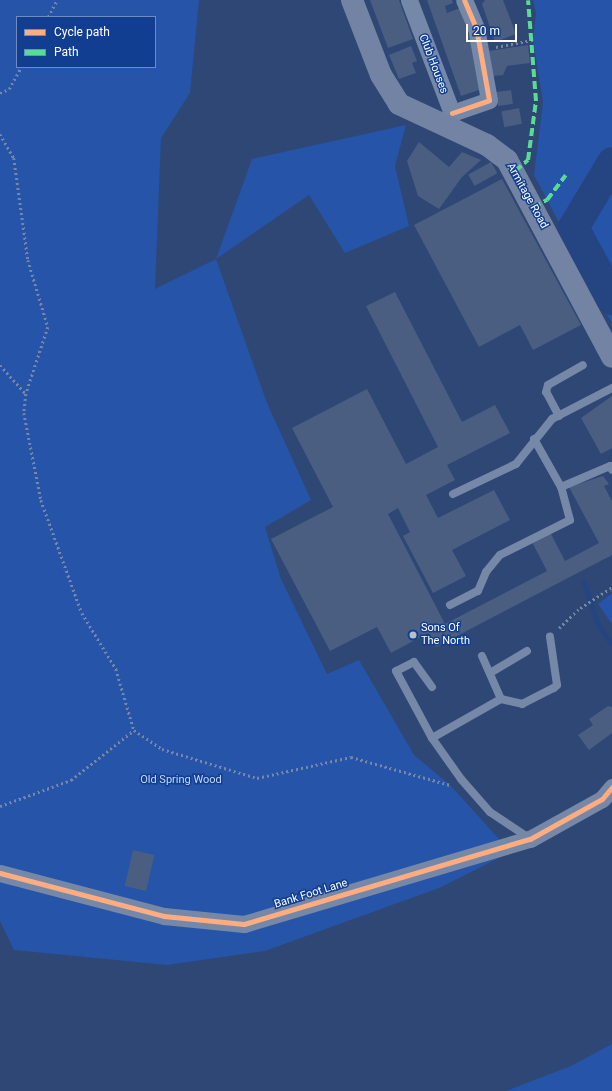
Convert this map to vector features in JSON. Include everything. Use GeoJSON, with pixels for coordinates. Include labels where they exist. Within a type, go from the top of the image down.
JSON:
{"type":"FeatureCollection","features":[{"type":"Feature","properties":{"kind":"main road","name":"Armitage Road"},"geometry":{"type":"LineString","coordinates":[[352,0],[392,95],[399,104],[447,120],[508,160],[612,357]]}},
{"type":"Feature","properties":{"kind":"street","name":"Club Houses"},"geometry":{"type":"LineString","coordinates":[[409,0],[447,120]]}},
{"type":"Feature","properties":{"kind":"street"},"geometry":{"type":"LineString","coordinates":[[447,120],[489,100],[480,50],[464,0]]}},
{"type":"Feature","properties":{"kind":"street","name":"Bank Foot Lane"},"geometry":{"type":"LineString","coordinates":[[0,873],[164,916],[244,924],[530,838],[602,799],[612,787]]}},
{"type":"Feature","properties":{"kind":"lane"},"geometry":{"type":"LineString","coordinates":[[559,416],[546,392],[548,384],[583,365]]}},
{"type":"Feature","properties":{"kind":"lane"},"geometry":{"type":"LineString","coordinates":[[453,494],[516,464],[534,438],[559,416],[612,388]]}},
{"type":"Feature","properties":{"kind":"lane"},"geometry":{"type":"LineString","coordinates":[[450,605],[478,591],[486,572],[500,555],[570,520],[561,487],[534,438]]}},
{"type":"Feature","properties":{"kind":"lane"},"geometry":{"type":"LineString","coordinates":[[561,487],[610,466],[612,470]]}},
{"type":"Feature","properties":{"kind":"lane"},"geometry":{"type":"LineString","coordinates":[[432,738],[501,699],[522,704],[557,685],[550,637]]}},
{"type":"Feature","properties":{"kind":"lane"},"geometry":{"type":"LineString","coordinates":[[490,673],[527,651]]}},
{"type":"Feature","properties":{"kind":"lane"},"geometry":{"type":"LineString","coordinates":[[482,656],[501,699]]}},
{"type":"Feature","properties":{"kind":"lane"},"geometry":{"type":"LineString","coordinates":[[432,687],[414,662],[396,671],[432,738],[461,779],[490,812],[530,838]]}},
{"type":"Feature","properties":{"kind":"path"},"geometry":{"type":"LineString","coordinates":[[49,16],[57,0]]}},
{"type":"Feature","properties":{"kind":"path"},"geometry":{"type":"LineString","coordinates":[[480,50],[533,40]]}},
{"type":"Feature","properties":{"kind":"path"},"geometry":{"type":"LineString","coordinates":[[0,93],[9,89],[20,68]]}},
{"type":"Feature","properties":{"kind":"path"},"geometry":{"type":"LineString","coordinates":[[0,134],[14,158],[28,260],[48,327],[26,394],[24,414],[41,500],[82,613],[116,669],[134,730],[162,749],[257,778],[351,757],[450,785],[461,779]]}},
{"type":"Feature","properties":{"kind":"path"},"geometry":{"type":"LineString","coordinates":[[0,365],[26,394]]}},
{"type":"Feature","properties":{"kind":"path"},"geometry":{"type":"LineString","coordinates":[[550,637],[580,608],[612,588]]}},
{"type":"Feature","properties":{"kind":"path"},"geometry":{"type":"LineString","coordinates":[[0,806],[71,780],[134,730]]}},
{"type":"Feature","properties":{"kind":"green space","name":"Old Spring Wood"},"geometry":{"type":"Polygon","coordinates":[[[0,0],[199,0],[190,93],[161,138],[155,289],[216,259],[267,403],[311,500],[265,527],[281,579],[327,674],[359,660],[414,755],[450,785],[511,852],[439,888],[265,951],[167,965],[14,950],[0,921],[0,0]]]}},
{"type":"Feature","properties":{"kind":"green space"},"geometry":{"type":"Polygon","coordinates":[[[533,0],[612,0],[612,323],[534,175],[543,102],[533,40],[536,13],[533,0]]]}},
{"type":"Feature","properties":{"kind":"green space"},"geometry":{"type":"Polygon","coordinates":[[[406,125],[395,166],[409,226],[345,253],[309,195],[216,259],[252,159],[406,125]]]}},
{"type":"Feature","properties":{"kind":"green space"},"geometry":{"type":"Polygon","coordinates":[[[612,593],[612,624],[598,604],[612,593]]]}},
{"type":"Feature","properties":{"kind":"green space"},"geometry":{"type":"Polygon","coordinates":[[[612,1044],[612,1091],[506,1091],[571,1066],[612,1044]]]}},
{"type":"Feature","properties":{"kind":"building"},"geometry":{"type":"Polygon","coordinates":[[[370,0],[399,0],[413,39],[388,48],[370,0]]]}},
{"type":"Feature","properties":{"kind":"building"},"geometry":{"type":"Polygon","coordinates":[[[427,0],[452,0],[453,3],[445,6],[447,13],[460,8],[485,88],[461,96],[427,0]]]}},
{"type":"Feature","properties":{"kind":"building"},"geometry":{"type":"Polygon","coordinates":[[[485,0],[503,0],[516,34],[495,42],[482,4],[485,0]]]}},
{"type":"Feature","properties":{"kind":"building"},"geometry":{"type":"Polygon","coordinates":[[[528,45],[530,63],[507,66],[503,75],[493,76],[489,51],[528,45]]]}},
{"type":"Feature","properties":{"kind":"building"},"geometry":{"type":"Polygon","coordinates":[[[411,46],[417,61],[412,63],[416,73],[399,79],[389,55],[411,46]]]}},
{"type":"Feature","properties":{"kind":"building"},"geometry":{"type":"Polygon","coordinates":[[[511,90],[513,104],[498,106],[496,92],[511,90]]]}},
{"type":"Feature","properties":{"kind":"building"},"geometry":{"type":"Polygon","coordinates":[[[519,108],[522,124],[504,127],[501,111],[519,108]]]}},
{"type":"Feature","properties":{"kind":"building"},"geometry":{"type":"Polygon","coordinates":[[[419,142],[449,167],[462,152],[481,160],[462,177],[439,209],[418,196],[407,161],[419,142]]]}},
{"type":"Feature","properties":{"kind":"building"},"geometry":{"type":"Polygon","coordinates":[[[491,162],[497,173],[475,186],[468,175],[491,162]]]}},
{"type":"Feature","properties":{"kind":"building"},"geometry":{"type":"Polygon","coordinates":[[[502,179],[581,325],[533,350],[520,325],[479,347],[414,225],[502,179]]]}},
{"type":"Feature","properties":{"kind":"building"},"geometry":{"type":"Polygon","coordinates":[[[395,292],[462,422],[495,405],[510,433],[447,465],[455,480],[426,495],[438,518],[494,490],[510,520],[452,550],[466,576],[433,593],[403,536],[410,532],[398,508],[388,514],[445,624],[547,571],[532,542],[550,532],[565,561],[599,543],[569,487],[603,476],[609,484],[604,486],[612,501],[612,555],[436,647],[428,633],[391,653],[377,627],[330,651],[271,539],[333,507],[292,428],[367,389],[406,464],[438,447],[366,306],[395,292]]]}},
{"type":"Feature","properties":{"kind":"building"},"geometry":{"type":"Polygon","coordinates":[[[612,396],[612,448],[601,454],[581,418],[612,396]]]}},
{"type":"Feature","properties":{"kind":"building"},"geometry":{"type":"Polygon","coordinates":[[[608,706],[612,707],[612,733],[589,750],[578,735],[593,725],[589,719],[608,706]]]}},
{"type":"Feature","properties":{"kind":"building"},"geometry":{"type":"Polygon","coordinates":[[[133,850],[154,855],[146,891],[125,886],[133,850]]]}},
{"type":"Feature","properties":{"kind":"waterway"},"geometry":{"type":"LineString","coordinates":[[612,162],[573,227],[612,299]]}},
{"type":"Feature","properties":{"kind":"waterway"},"geometry":{"type":"LineString","coordinates":[[584,582],[599,627],[612,644]]}},
{"type":"Feature","properties":{"kind":"marked path"},"geometry":{"type":"LineString","coordinates":[[515,171],[528,160],[536,101],[528,0]]}},
{"type":"Feature","properties":{"kind":"marked path"},"geometry":{"type":"LineString","coordinates":[[533,207],[547,200],[566,175]]}},
{"type":"Feature","properties":{"kind":"cycle path"},"geometry":{"type":"LineString","coordinates":[[452,113],[489,100],[476,28],[464,0]]}},
{"type":"Feature","properties":{"kind":"cycle path"},"geometry":{"type":"LineString","coordinates":[[0,873],[164,916],[244,924],[530,839],[602,799],[612,787]]}},
{"type":"Feature","properties":{"kind":"place","name":"Sons Of The North"},"geometry":{"type":"Point","coordinates":[413,635]}}]}
